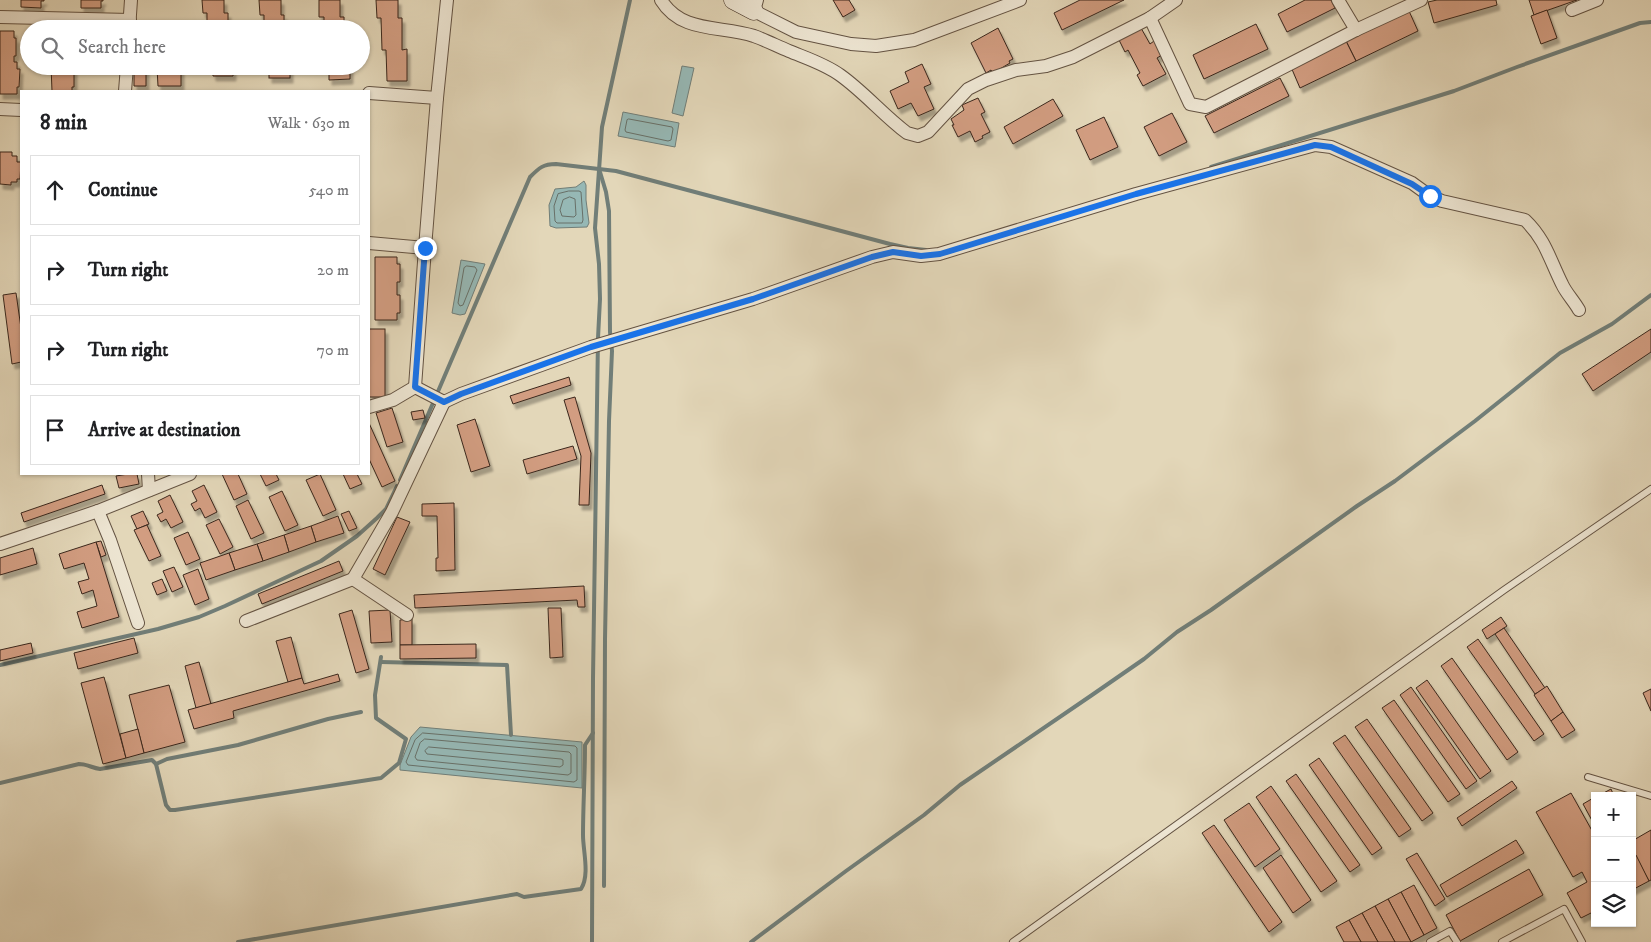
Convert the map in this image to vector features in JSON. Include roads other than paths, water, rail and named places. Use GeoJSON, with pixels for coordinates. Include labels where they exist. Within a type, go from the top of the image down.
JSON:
{"type":"FeatureCollection","features":[{"type":"Feature","properties":{"kind":"street"},"geometry":{"type":"LineString","coordinates":[[130,20],[131,0]]}},
{"type":"Feature","properties":{"kind":"street"},"geometry":{"type":"LineString","coordinates":[[415,387],[437,98],[447,0]]}},
{"type":"Feature","properties":{"kind":"street"},"geometry":{"type":"LineString","coordinates":[[661,0],[674,15],[700,27],[740,32],[754,36],[839,74],[907,133],[918,136],[928,132],[968,89],[986,80],[1016,70],[1046,66],[1073,57],[1150,18],[1176,0]]}},
{"type":"Feature","properties":{"kind":"street"},"geometry":{"type":"LineString","coordinates":[[733,0],[756,6],[796,32],[851,44],[876,46],[914,40],[1020,0]]}},
{"type":"Feature","properties":{"kind":"street"},"geometry":{"type":"LineString","coordinates":[[1338,0],[1356,30]]}},
{"type":"Feature","properties":{"kind":"street"},"geometry":{"type":"LineString","coordinates":[[1150,18],[1190,104],[1206,107],[1356,30],[1421,0]]}},
{"type":"Feature","properties":{"kind":"street"},"geometry":{"type":"LineString","coordinates":[[1572,10],[1597,0]]}},
{"type":"Feature","properties":{"kind":"street"},"geometry":{"type":"LineString","coordinates":[[0,17],[56,20]]}},
{"type":"Feature","properties":{"kind":"street"},"geometry":{"type":"LineString","coordinates":[[125,90],[126,75]]}},
{"type":"Feature","properties":{"kind":"street"},"geometry":{"type":"LineString","coordinates":[[370,94],[437,98]]}},
{"type":"Feature","properties":{"kind":"street"},"geometry":{"type":"LineString","coordinates":[[0,109],[20,110]]}},
{"type":"Feature","properties":{"kind":"street"},"geometry":{"type":"LineString","coordinates":[[415,387],[438,399],[461,394],[591,347],[753,299],[872,257],[893,252],[921,256],[940,254],[1136,194],[1315,145],[1331,147],[1412,184],[1430,196],[1442,201],[1524,220],[1533,228],[1544,243],[1562,285],[1579,310]]}},
{"type":"Feature","properties":{"kind":"street"},"geometry":{"type":"LineString","coordinates":[[370,244],[425,248]]}},
{"type":"Feature","properties":{"kind":"street"},"geometry":{"type":"LineString","coordinates":[[370,407],[393,400],[415,387]]}},
{"type":"Feature","properties":{"kind":"street"},"geometry":{"type":"LineString","coordinates":[[246,621],[353,579],[392,512],[438,399]]}},
{"type":"Feature","properties":{"kind":"street"},"geometry":{"type":"LineString","coordinates":[[148,475],[149,490]]}},
{"type":"Feature","properties":{"kind":"street"},"geometry":{"type":"LineString","coordinates":[[0,544],[98,511],[187,475]]}},
{"type":"Feature","properties":{"kind":"street"},"geometry":{"type":"LineString","coordinates":[[98,511],[110,540],[138,623]]}},
{"type":"Feature","properties":{"kind":"street"},"geometry":{"type":"LineString","coordinates":[[353,579],[407,615]]}},
{"type":"Feature","properties":{"kind":"lane"},"geometry":{"type":"LineString","coordinates":[[1013,942],[1496,596],[1651,489]]}},
{"type":"Feature","properties":{"kind":"lane"},"geometry":{"type":"LineString","coordinates":[[1588,777],[1651,796]]}},
{"type":"Feature","properties":{"kind":"lane"},"geometry":{"type":"LineString","coordinates":[[1502,942],[1564,909],[1582,942]]}},
{"type":"Feature","properties":{"kind":"lane"},"geometry":{"type":"LineString","coordinates":[[1430,942],[1450,931],[1457,942]]}},
{"type":"Feature","properties":{"kind":"water"},"geometry":{"type":"Polygon","coordinates":[[[682,66],[694,68],[683,116],[672,113],[682,66]]]}},
{"type":"Feature","properties":{"kind":"water"},"geometry":{"type":"Polygon","coordinates":[[[623,112],[679,123],[675,147],[618,136],[623,112]]]}},
{"type":"Feature","properties":{"kind":"water"},"geometry":{"type":"Polygon","coordinates":[[[584,181],[586,185],[589,223],[587,227],[556,228],[550,226],[549,205],[555,189],[576,187],[584,181]]]}},
{"type":"Feature","properties":{"kind":"water"},"geometry":{"type":"Polygon","coordinates":[[[461,260],[485,264],[465,314],[460,315],[452,313],[461,260]]]}},
{"type":"Feature","properties":{"kind":"water"},"geometry":{"type":"Polygon","coordinates":[[[420,727],[582,742],[582,788],[400,770],[400,765],[411,737],[420,727]]]}},
{"type":"Feature","properties":{"kind":"waterway"},"geometry":{"type":"LineString","coordinates":[[592,942],[593,678],[600,299],[595,228],[602,127],[630,0]]}},
{"type":"Feature","properties":{"kind":"waterway"},"geometry":{"type":"LineString","coordinates":[[1211,167],[1454,91],[1640,23],[1651,22]]}},
{"type":"Feature","properties":{"kind":"waterway"},"geometry":{"type":"LineString","coordinates":[[400,480],[530,177],[544,166],[556,164],[616,171],[890,244],[926,250]]}},
{"type":"Feature","properties":{"kind":"waterway"},"geometry":{"type":"LineString","coordinates":[[600,172],[609,211],[610,332],[612,351],[605,639],[604,886]]}},
{"type":"Feature","properties":{"kind":"waterway"},"geometry":{"type":"LineString","coordinates":[[751,942],[924,815],[960,785],[1144,659],[1177,632],[1395,481],[1475,421],[1560,353],[1612,324],[1651,295]]}},
{"type":"Feature","properties":{"kind":"waterway"},"geometry":{"type":"LineString","coordinates":[[0,665],[158,629],[199,617],[225,606],[321,561],[357,536],[386,509],[397,486]]}},
{"type":"Feature","properties":{"kind":"waterway"},"geometry":{"type":"LineString","coordinates":[[0,783],[79,764],[100,769],[152,760],[156,764],[166,805],[170,810],[175,810],[381,778],[399,763],[406,739],[376,718],[375,695],[381,657]]}},
{"type":"Feature","properties":{"kind":"waterway"},"geometry":{"type":"LineString","coordinates":[[381,662],[507,665],[511,735]]}},
{"type":"Feature","properties":{"kind":"waterway"},"geometry":{"type":"LineString","coordinates":[[156,764],[167,759],[238,745],[328,719],[361,712]]}},
{"type":"Feature","properties":{"kind":"waterway"},"geometry":{"type":"LineString","coordinates":[[238,942],[517,894],[524,897],[581,889],[586,870],[583,835],[585,745],[593,733]]}}]}
